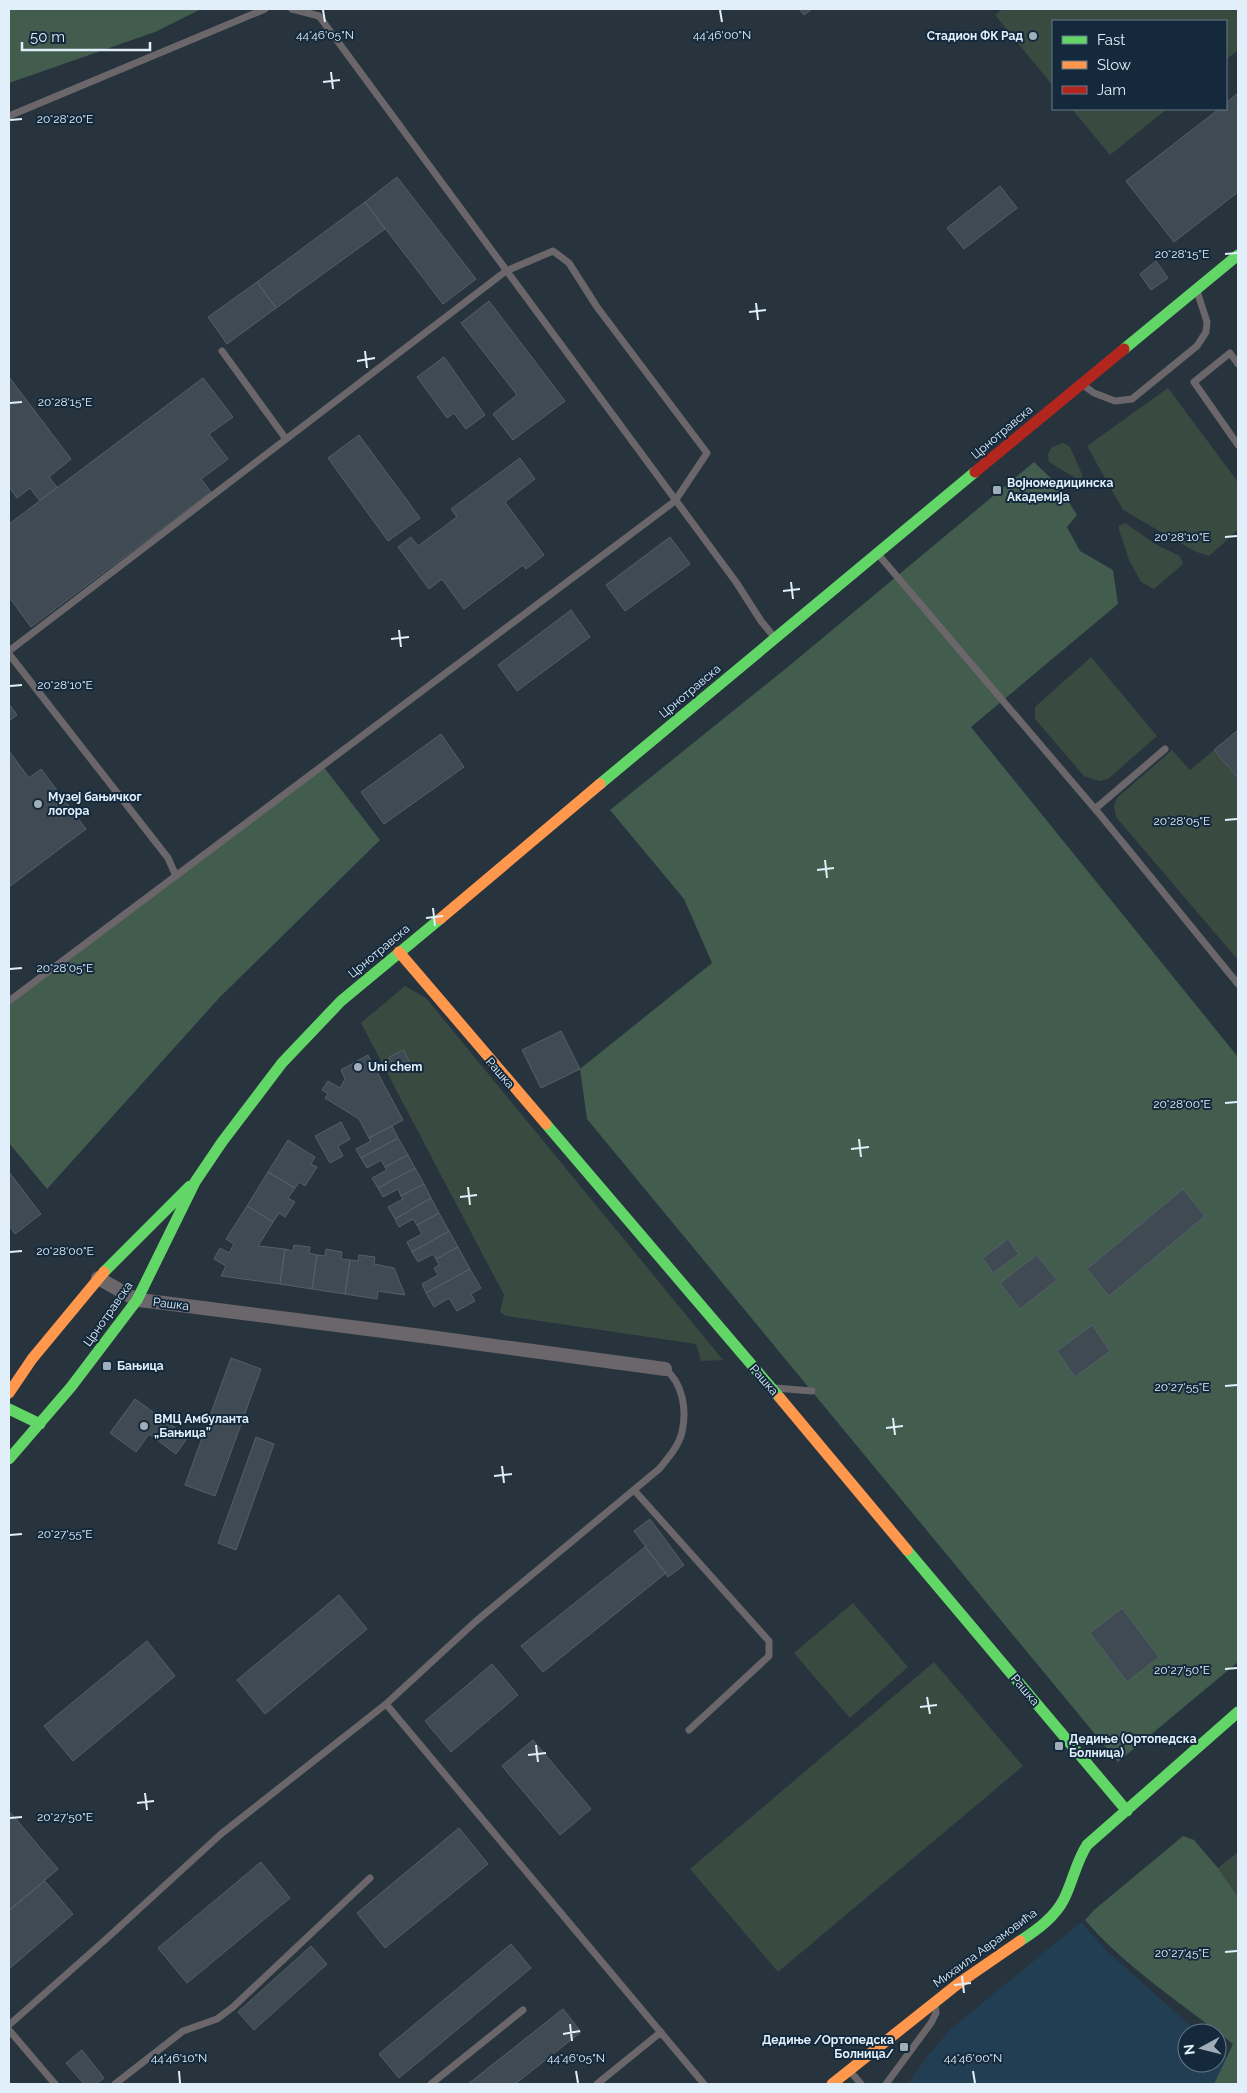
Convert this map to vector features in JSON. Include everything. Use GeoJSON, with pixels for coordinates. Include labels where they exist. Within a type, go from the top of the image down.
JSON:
{"type":"FeatureCollection","features":[{"type":"Feature","properties":{"kind":"main road","name":"Црнотравска"},"geometry":{"type":"LineString","coordinates":[[9,1460],[71,1387],[137,1300],[195,1182],[222,1142],[282,1062],[341,1001],[877,553],[1238,255]]}},
{"type":"Feature","properties":{"kind":"main road","name":"Рашка"},"geometry":{"type":"LineString","coordinates":[[398,952],[770,1387],[1127,1811]]}},
{"type":"Feature","properties":{"kind":"main road","name":"Црнотравска"},"geometry":{"type":"LineString","coordinates":[[9,1393],[32,1359],[98,1278],[177,1197],[195,1182]]}},
{"type":"Feature","properties":{"kind":"main road"},"geometry":{"type":"LineString","coordinates":[[9,1409],[40,1424]]}},
{"type":"Feature","properties":{"kind":"main road","name":"Михаила Аврамовића"},"geometry":{"type":"LineString","coordinates":[[832,2084],[998,1954],[1052,1917],[1069,1889],[1083,1851],[1238,1712]]}},
{"type":"Feature","properties":{"kind":"street","name":"Рашка"},"geometry":{"type":"LineString","coordinates":[[98,1278],[137,1300],[666,1369]]}},
{"type":"Feature","properties":{"kind":"lane"},"geometry":{"type":"LineString","coordinates":[[9,116],[265,9]]}},
{"type":"Feature","properties":{"kind":"lane"},"geometry":{"type":"LineString","coordinates":[[292,9],[319,16],[775,638]]}},
{"type":"Feature","properties":{"kind":"lane"},"geometry":{"type":"LineString","coordinates":[[9,1001],[176,876],[675,501],[707,453],[597,307],[568,263],[553,251],[506,271],[9,653],[168,858],[176,876]]}},
{"type":"Feature","properties":{"kind":"lane"},"geometry":{"type":"LineString","coordinates":[[1081,384],[1094,394],[1115,401],[1132,399],[1198,346],[1206,332],[1206,322],[1197,290]]}},
{"type":"Feature","properties":{"kind":"lane"},"geometry":{"type":"LineString","coordinates":[[222,351],[286,439]]}},
{"type":"Feature","properties":{"kind":"lane"},"geometry":{"type":"LineString","coordinates":[[1238,364],[1230,353],[1194,382],[1238,445]]}},
{"type":"Feature","properties":{"kind":"lane"},"geometry":{"type":"LineString","coordinates":[[877,553],[1095,809],[1238,984]]}},
{"type":"Feature","properties":{"kind":"lane"},"geometry":{"type":"LineString","coordinates":[[1095,809],[1165,748]]}},
{"type":"Feature","properties":{"kind":"lane"},"geometry":{"type":"LineString","coordinates":[[9,2025],[104,1942],[221,1834],[386,1704],[475,1622],[659,1469],[674,1450],[682,1432],[684,1410],[680,1387],[666,1369]]}},
{"type":"Feature","properties":{"kind":"lane"},"geometry":{"type":"LineString","coordinates":[[770,1387],[812,1391]]}},
{"type":"Feature","properties":{"kind":"lane"},"geometry":{"type":"LineString","coordinates":[[634,1490],[769,1642],[769,1656],[688,1730]]}},
{"type":"Feature","properties":{"kind":"lane"},"geometry":{"type":"LineString","coordinates":[[386,1704],[704,2084]]}},
{"type":"Feature","properties":{"kind":"lane"},"geometry":{"type":"LineString","coordinates":[[115,2084],[183,2031],[217,2019],[232,2007],[370,1878]]}},
{"type":"Feature","properties":{"kind":"lane"},"geometry":{"type":"LineString","coordinates":[[886,2084],[931,2023],[936,2013],[935,2002]]}},
{"type":"Feature","properties":{"kind":"lane"},"geometry":{"type":"LineString","coordinates":[[432,2084],[523,2010]]}},
{"type":"Feature","properties":{"kind":"lane"},"geometry":{"type":"LineString","coordinates":[[9,2030],[55,2084]]}},
{"type":"Feature","properties":{"kind":"lane"},"geometry":{"type":"LineString","coordinates":[[597,2084],[661,2032]]}},
{"type":"Feature","properties":{"kind":"lane"},"geometry":{"type":"LineString","coordinates":[[850,2070],[861,2084]]}},
{"type":"Feature","properties":{"kind":"shaded area"},"geometry":{"type":"Polygon","coordinates":[[[1081,1922],[1107,1951],[1187,2023],[1177,2023],[1177,2073],[1227,2073],[1227,2058],[1238,2067],[1238,2084],[908,2083],[929,2054],[951,2029],[1081,1922]]]}},
{"type":"Feature","properties":{"kind":"green space"},"geometry":{"type":"Polygon","coordinates":[[[9,9],[201,9],[155,32],[9,83],[9,9]]]}},
{"type":"Feature","properties":{"kind":"green space","name":"Стадион ФК Рад"},"geometry":{"type":"Polygon","coordinates":[[[1002,9],[1238,9],[1238,50],[1227,59],[1227,20],[1052,20],[1052,85],[995,15],[1002,9]]]}},
{"type":"Feature","properties":{"kind":"green space"},"geometry":{"type":"Polygon","coordinates":[[[1073,110],[1166,110],[1110,155],[1073,110]]]}},
{"type":"Feature","properties":{"kind":"green space"},"geometry":{"type":"Polygon","coordinates":[[[1168,388],[1238,482],[1238,530],[1209,556],[1194,551],[1123,510],[1087,446],[1168,388]]]}},
{"type":"Feature","properties":{"kind":"green space"},"geometry":{"type":"Polygon","coordinates":[[[1063,443],[1070,447],[1082,474],[1082,478],[1079,480],[1049,462],[1048,454],[1052,447],[1063,443]]]}},
{"type":"Feature","properties":{"kind":"green space"},"geometry":{"type":"Polygon","coordinates":[[[1034,462],[1059,486],[1077,515],[1067,527],[1080,551],[1113,570],[1118,604],[971,727],[1238,1057],[1238,1662],[1118,1762],[587,1119],[580,1069],[712,963],[684,899],[610,810],[789,666],[1034,462]]]}},
{"type":"Feature","properties":{"kind":"green space"},"geometry":{"type":"Polygon","coordinates":[[[1125,523],[1157,545],[1180,556],[1183,564],[1154,589],[1141,582],[1129,560],[1119,530],[1119,526],[1125,523]]]}},
{"type":"Feature","properties":{"kind":"green space"},"geometry":{"type":"Polygon","coordinates":[[[1091,657],[1157,736],[1108,779],[1099,781],[1084,776],[1035,719],[1035,707],[1091,657]]]}},
{"type":"Feature","properties":{"kind":"green space"},"geometry":{"type":"Polygon","coordinates":[[[1172,750],[1190,770],[1214,750],[1238,778],[1238,960],[1116,817],[1114,806],[1117,798],[1172,750]]]}},
{"type":"Feature","properties":{"kind":"green space"},"geometry":{"type":"Polygon","coordinates":[[[323,766],[380,840],[220,997],[47,1189],[9,1143],[9,1001],[323,766]]]}},
{"type":"Feature","properties":{"kind":"green space"},"geometry":{"type":"Polygon","coordinates":[[[405,986],[426,998],[723,1360],[701,1361],[696,1344],[506,1316],[500,1312],[504,1295],[361,1023],[405,986]]]}},
{"type":"Feature","properties":{"kind":"green space"},"geometry":{"type":"Polygon","coordinates":[[[853,1603],[908,1667],[850,1718],[794,1653],[853,1603]]]}},
{"type":"Feature","properties":{"kind":"green space"},"geometry":{"type":"Polygon","coordinates":[[[934,1662],[1023,1766],[778,1972],[690,1869],[934,1662]]]}},
{"type":"Feature","properties":{"kind":"green space"},"geometry":{"type":"Polygon","coordinates":[[[1183,1836],[1194,1840],[1218,1868],[1238,1897],[1238,2084],[1214,2084],[1219,2073],[1227,2073],[1227,2057],[1233,2044],[1227,2039],[1227,2023],[1206,2023],[1136,1969],[1085,1920],[1094,1910],[1183,1836]]]}},
{"type":"Feature","properties":{"kind":"green space"},"geometry":{"type":"Polygon","coordinates":[[[1238,1852],[1238,1897],[1218,1868],[1238,1852]]]}},
{"type":"Feature","properties":{"kind":"building"},"geometry":{"type":"Polygon","coordinates":[[[799,9],[812,9],[804,15],[799,9]]]}},
{"type":"Feature","properties":{"kind":"building"},"geometry":{"type":"Polygon","coordinates":[[[1238,93],[1238,192],[1174,242],[1126,181],[1218,110],[1227,110],[1227,102],[1238,93]]]}},
{"type":"Feature","properties":{"kind":"building"},"geometry":{"type":"Polygon","coordinates":[[[397,177],[476,279],[443,304],[365,202],[397,177]]]}},
{"type":"Feature","properties":{"kind":"building"},"geometry":{"type":"Polygon","coordinates":[[[1000,186],[1017,208],[964,249],[947,228],[1000,186]]]}},
{"type":"Feature","properties":{"kind":"building"},"geometry":{"type":"Polygon","coordinates":[[[365,202],[385,229],[276,308],[257,282],[365,202]]]}},
{"type":"Feature","properties":{"kind":"building"},"geometry":{"type":"Polygon","coordinates":[[[1156,261],[1168,278],[1151,290],[1140,274],[1156,261]]]}},
{"type":"Feature","properties":{"kind":"building"},"geometry":{"type":"Polygon","coordinates":[[[257,282],[276,308],[227,344],[208,317],[257,282]]]}},
{"type":"Feature","properties":{"kind":"building"},"geometry":{"type":"Polygon","coordinates":[[[489,301],[565,401],[513,440],[493,414],[517,395],[461,323],[489,301]]]}},
{"type":"Feature","properties":{"kind":"building"},"geometry":{"type":"Polygon","coordinates":[[[444,357],[485,415],[466,429],[454,413],[447,418],[417,377],[444,357]]]}},
{"type":"Feature","properties":{"kind":"building"},"geometry":{"type":"Polygon","coordinates":[[[9,377],[71,459],[49,477],[57,487],[40,501],[30,488],[17,498],[9,487],[9,377]]]}},
{"type":"Feature","properties":{"kind":"building"},"geometry":{"type":"Polygon","coordinates":[[[203,378],[233,417],[209,434],[228,459],[201,479],[211,492],[31,627],[9,597],[9,524],[203,378]]]}},
{"type":"Feature","properties":{"kind":"building"},"geometry":{"type":"Polygon","coordinates":[[[359,435],[420,518],[388,541],[328,458],[359,435]]]}},
{"type":"Feature","properties":{"kind":"building"},"geometry":{"type":"Polygon","coordinates":[[[520,458],[535,479],[505,502],[544,555],[526,569],[523,565],[464,609],[442,579],[429,589],[398,547],[411,537],[418,546],[457,517],[451,509],[520,458]]]}},
{"type":"Feature","properties":{"kind":"building"},"geometry":{"type":"Polygon","coordinates":[[[670,537],[690,564],[625,611],[606,585],[670,537]]]}},
{"type":"Feature","properties":{"kind":"building"},"geometry":{"type":"Polygon","coordinates":[[[571,610],[590,637],[517,691],[498,665],[571,610]]]}},
{"type":"Feature","properties":{"kind":"building"},"geometry":{"type":"Polygon","coordinates":[[[9,704],[17,715],[9,721],[9,704]]]}},
{"type":"Feature","properties":{"kind":"building"},"geometry":{"type":"Polygon","coordinates":[[[1238,730],[1238,778],[1214,750],[1238,730]]]}},
{"type":"Feature","properties":{"kind":"building"},"geometry":{"type":"Polygon","coordinates":[[[441,734],[464,767],[384,824],[361,792],[441,734]]]}},
{"type":"Feature","properties":{"kind":"building","name":"Музеј бањичког логора"},"geometry":{"type":"Polygon","coordinates":[[[9,751],[29,778],[41,769],[86,829],[9,887],[9,751]]]}},
{"type":"Feature","properties":{"kind":"building"},"geometry":{"type":"Polygon","coordinates":[[[561,1031],[580,1069],[541,1088],[522,1050],[561,1031]]]}},
{"type":"Feature","properties":{"kind":"building"},"geometry":{"type":"Polygon","coordinates":[[[404,1050],[409,1061],[395,1068],[389,1057],[404,1050]]]}},
{"type":"Feature","properties":{"kind":"building"},"geometry":{"type":"Polygon","coordinates":[[[368,1055],[403,1120],[369,1138],[359,1119],[325,1098],[328,1094],[322,1090],[328,1081],[340,1088],[345,1079],[341,1070],[368,1055]]]}},
{"type":"Feature","properties":{"kind":"building"},"geometry":{"type":"Polygon","coordinates":[[[341,1122],[350,1139],[338,1146],[343,1156],[330,1163],[315,1136],[341,1122]]]}},
{"type":"Feature","properties":{"kind":"building"},"geometry":{"type":"Polygon","coordinates":[[[392,1126],[398,1138],[361,1158],[356,1149],[371,1141],[369,1138],[392,1126]]]}},
{"type":"Feature","properties":{"kind":"building"},"geometry":{"type":"Polygon","coordinates":[[[398,1138],[408,1155],[385,1167],[381,1160],[367,1168],[361,1158],[398,1138]]]}},
{"type":"Feature","properties":{"kind":"building"},"geometry":{"type":"Polygon","coordinates":[[[288,1140],[315,1157],[311,1164],[317,1167],[305,1186],[299,1182],[295,1188],[268,1172],[288,1140]]]}},
{"type":"Feature","properties":{"kind":"building"},"geometry":{"type":"Polygon","coordinates":[[[408,1155],[415,1168],[378,1188],[372,1178],[387,1170],[385,1167],[408,1155]]]}},
{"type":"Feature","properties":{"kind":"building"},"geometry":{"type":"Polygon","coordinates":[[[415,1168],[424,1184],[401,1196],[398,1189],[383,1197],[378,1188],[415,1168]]]}},
{"type":"Feature","properties":{"kind":"building"},"geometry":{"type":"Polygon","coordinates":[[[9,1172],[41,1214],[15,1234],[9,1225],[9,1172]]]}},
{"type":"Feature","properties":{"kind":"building"},"geometry":{"type":"Polygon","coordinates":[[[268,1172],[295,1188],[288,1198],[295,1202],[285,1217],[279,1213],[273,1222],[247,1206],[268,1172]]]}},
{"type":"Feature","properties":{"kind":"building"},"geometry":{"type":"Polygon","coordinates":[[[424,1184],[431,1198],[395,1219],[388,1207],[403,1199],[401,1196],[424,1184]]]}},
{"type":"Feature","properties":{"kind":"building"},"geometry":{"type":"Polygon","coordinates":[[[1183,1189],[1205,1216],[1109,1296],[1087,1269],[1183,1189]]]}},
{"type":"Feature","properties":{"kind":"building"},"geometry":{"type":"Polygon","coordinates":[[[431,1198],[439,1213],[417,1225],[413,1219],[399,1227],[395,1219],[431,1198]]]}},
{"type":"Feature","properties":{"kind":"building"},"geometry":{"type":"Polygon","coordinates":[[[247,1206],[273,1222],[258,1246],[285,1249],[280,1284],[221,1276],[226,1266],[214,1259],[220,1248],[229,1253],[234,1244],[226,1239],[247,1206]]]}},
{"type":"Feature","properties":{"kind":"building"},"geometry":{"type":"Polygon","coordinates":[[[439,1213],[449,1231],[412,1252],[407,1242],[422,1234],[417,1225],[439,1213]]]}},
{"type":"Feature","properties":{"kind":"building"},"geometry":{"type":"Polygon","coordinates":[[[449,1231],[458,1247],[436,1259],[433,1254],[418,1262],[412,1252],[449,1231]]]}},
{"type":"Feature","properties":{"kind":"building"},"geometry":{"type":"Polygon","coordinates":[[[1008,1239],[1019,1254],[993,1273],[983,1258],[1008,1239]]]}},
{"type":"Feature","properties":{"kind":"building"},"geometry":{"type":"Polygon","coordinates":[[[294,1245],[310,1247],[309,1253],[317,1255],[312,1289],[280,1284],[285,1249],[293,1251],[294,1245]]]}},
{"type":"Feature","properties":{"kind":"building"},"geometry":{"type":"Polygon","coordinates":[[[458,1247],[470,1269],[426,1293],[422,1284],[438,1275],[434,1268],[439,1265],[436,1259],[458,1247]]]}},
{"type":"Feature","properties":{"kind":"building"},"geometry":{"type":"Polygon","coordinates":[[[326,1249],[342,1252],[341,1259],[350,1260],[345,1294],[312,1289],[317,1255],[325,1256],[326,1249]]]}},
{"type":"Feature","properties":{"kind":"building"},"geometry":{"type":"Polygon","coordinates":[[[359,1255],[375,1257],[374,1264],[394,1268],[405,1295],[378,1291],[377,1299],[345,1294],[350,1260],[358,1261],[359,1255]]]}},
{"type":"Feature","properties":{"kind":"building"},"geometry":{"type":"Polygon","coordinates":[[[1037,1255],[1057,1280],[1020,1309],[1000,1283],[1037,1255]]]}},
{"type":"Feature","properties":{"kind":"building"},"geometry":{"type":"Polygon","coordinates":[[[470,1269],[481,1288],[471,1294],[475,1301],[457,1311],[449,1298],[434,1307],[426,1293],[470,1269]]]}},
{"type":"Feature","properties":{"kind":"building"},"geometry":{"type":"Polygon","coordinates":[[[1092,1325],[1110,1351],[1075,1377],[1057,1351],[1092,1325]]]}},
{"type":"Feature","properties":{"kind":"building"},"geometry":{"type":"Polygon","coordinates":[[[231,1358],[261,1369],[215,1496],[185,1485],[231,1358]]]}},
{"type":"Feature","properties":{"kind":"building","name":"ВМЦ Амбуланта „Бањица”"},"geometry":{"type":"Polygon","coordinates":[[[135,1399],[188,1437],[176,1454],[149,1434],[136,1452],[110,1433],[135,1399]]]}},
{"type":"Feature","properties":{"kind":"building"},"geometry":{"type":"Polygon","coordinates":[[[256,1437],[274,1444],[236,1550],[218,1543],[256,1437]]]}},
{"type":"Feature","properties":{"kind":"building"},"geometry":{"type":"Polygon","coordinates":[[[650,1519],[684,1565],[668,1577],[634,1531],[650,1519]]]}},
{"type":"Feature","properties":{"kind":"building"},"geometry":{"type":"Polygon","coordinates":[[[645,1547],[666,1573],[543,1672],[521,1646],[645,1547]]]}},
{"type":"Feature","properties":{"kind":"building"},"geometry":{"type":"Polygon","coordinates":[[[339,1595],[367,1629],[265,1714],[237,1680],[339,1595]]]}},
{"type":"Feature","properties":{"kind":"building"},"geometry":{"type":"Polygon","coordinates":[[[1122,1608],[1159,1657],[1127,1682],[1090,1633],[1122,1608]]]}},
{"type":"Feature","properties":{"kind":"building"},"geometry":{"type":"Polygon","coordinates":[[[147,1641],[175,1676],[73,1761],[44,1726],[147,1641]]]}},
{"type":"Feature","properties":{"kind":"building"},"geometry":{"type":"Polygon","coordinates":[[[492,1664],[518,1695],[451,1752],[425,1721],[492,1664]]]}},
{"type":"Feature","properties":{"kind":"building"},"geometry":{"type":"Polygon","coordinates":[[[533,1740],[591,1809],[560,1835],[502,1766],[533,1740]]]}},
{"type":"Feature","properties":{"kind":"building"},"geometry":{"type":"Polygon","coordinates":[[[9,1811],[58,1869],[9,1910],[9,1811]]]}},
{"type":"Feature","properties":{"kind":"building"},"geometry":{"type":"Polygon","coordinates":[[[459,1828],[488,1864],[385,1948],[357,1913],[459,1828]]]}},
{"type":"Feature","properties":{"kind":"building"},"geometry":{"type":"Polygon","coordinates":[[[261,1862],[290,1898],[187,1983],[158,1948],[261,1862]]]}},
{"type":"Feature","properties":{"kind":"building"},"geometry":{"type":"Polygon","coordinates":[[[45,1881],[73,1914],[9,1969],[9,1911],[45,1881]]]}},
{"type":"Feature","properties":{"kind":"building"},"geometry":{"type":"Polygon","coordinates":[[[511,1944],[531,1968],[399,2078],[379,2054],[511,1944]]]}},
{"type":"Feature","properties":{"kind":"building"},"geometry":{"type":"Polygon","coordinates":[[[311,1946],[327,1964],[254,2030],[238,2012],[311,1946]]]}},
{"type":"Feature","properties":{"kind":"building"},"geometry":{"type":"Polygon","coordinates":[[[563,2009],[581,2032],[515,2084],[468,2084],[563,2009]]]}},
{"type":"Feature","properties":{"kind":"building"},"geometry":{"type":"Polygon","coordinates":[[[82,2050],[104,2078],[96,2084],[84,2084],[66,2063],[82,2050]]]}},
{"type":"Feature","properties":{"kind":"traffic: fast"},"geometry":{"type":"LineString","coordinates":[[1124,349],[1238,255]]}},
{"type":"Feature","properties":{"kind":"traffic: fast"},"geometry":{"type":"LineString","coordinates":[[600,784],[975,472]]}},
{"type":"Feature","properties":{"kind":"traffic: fast"},"geometry":{"type":"LineString","coordinates":[[9,1459],[71,1387],[137,1300],[195,1182],[222,1142],[282,1063],[341,1001],[440,919]]}},
{"type":"Feature","properties":{"kind":"traffic: fast"},"geometry":{"type":"LineString","coordinates":[[546,1124],[780,1398]]}},
{"type":"Feature","properties":{"kind":"traffic: fast"},"geometry":{"type":"LineString","coordinates":[[104,1272],[190,1186]]}},
{"type":"Feature","properties":{"kind":"traffic: fast"},"geometry":{"type":"LineString","coordinates":[[9,1409],[40,1424]]}},
{"type":"Feature","properties":{"kind":"traffic: fast"},"geometry":{"type":"LineString","coordinates":[[907,1550],[1127,1811]]}},
{"type":"Feature","properties":{"kind":"traffic: fast"},"geometry":{"type":"LineString","coordinates":[[1020,1941],[1045,1923],[1056,1912],[1067,1892],[1087,1845],[1238,1712]]}},
{"type":"Feature","properties":{"kind":"traffic: slow"},"geometry":{"type":"LineString","coordinates":[[440,919],[600,784]]}},
{"type":"Feature","properties":{"kind":"traffic: slow"},"geometry":{"type":"LineString","coordinates":[[399,952],[546,1124]]}},
{"type":"Feature","properties":{"kind":"traffic: slow"},"geometry":{"type":"LineString","coordinates":[[9,1393],[32,1359],[104,1272]]}},
{"type":"Feature","properties":{"kind":"traffic: slow"},"geometry":{"type":"LineString","coordinates":[[780,1398],[907,1550]]}},
{"type":"Feature","properties":{"kind":"traffic: slow"},"geometry":{"type":"LineString","coordinates":[[832,2084],[959,1983],[1020,1941]]}},
{"type":"Feature","properties":{"kind":"traffic: jam"},"geometry":{"type":"LineString","coordinates":[[975,472],[1124,349]]}},
{"type":"Feature","properties":{"kind":"place","name":"Стадион ФК Рад"},"geometry":{"type":"Point","coordinates":[1033,36]}},
{"type":"Feature","properties":{"kind":"place","name":"Војномедицинска Академија"},"geometry":{"type":"Point","coordinates":[997,490]}},
{"type":"Feature","properties":{"kind":"place","name":"Музеј бањичког логора"},"geometry":{"type":"Point","coordinates":[38,804]}},
{"type":"Feature","properties":{"kind":"place","name":"Uni chem"},"geometry":{"type":"Point","coordinates":[358,1067]}},
{"type":"Feature","properties":{"kind":"place","name":"Бањица"},"geometry":{"type":"Point","coordinates":[107,1366]}},
{"type":"Feature","properties":{"kind":"place","name":"ВМЦ Амбуланта „Бањица”"},"geometry":{"type":"Point","coordinates":[144,1426]}},
{"type":"Feature","properties":{"kind":"place","name":"Дедиње (Ортопедска Болница)"},"geometry":{"type":"Point","coordinates":[1059,1746]}},
{"type":"Feature","properties":{"kind":"place","name":"Дедиње /Ортопедска Болница/"},"geometry":{"type":"Point","coordinates":[904,2047]}}]}
